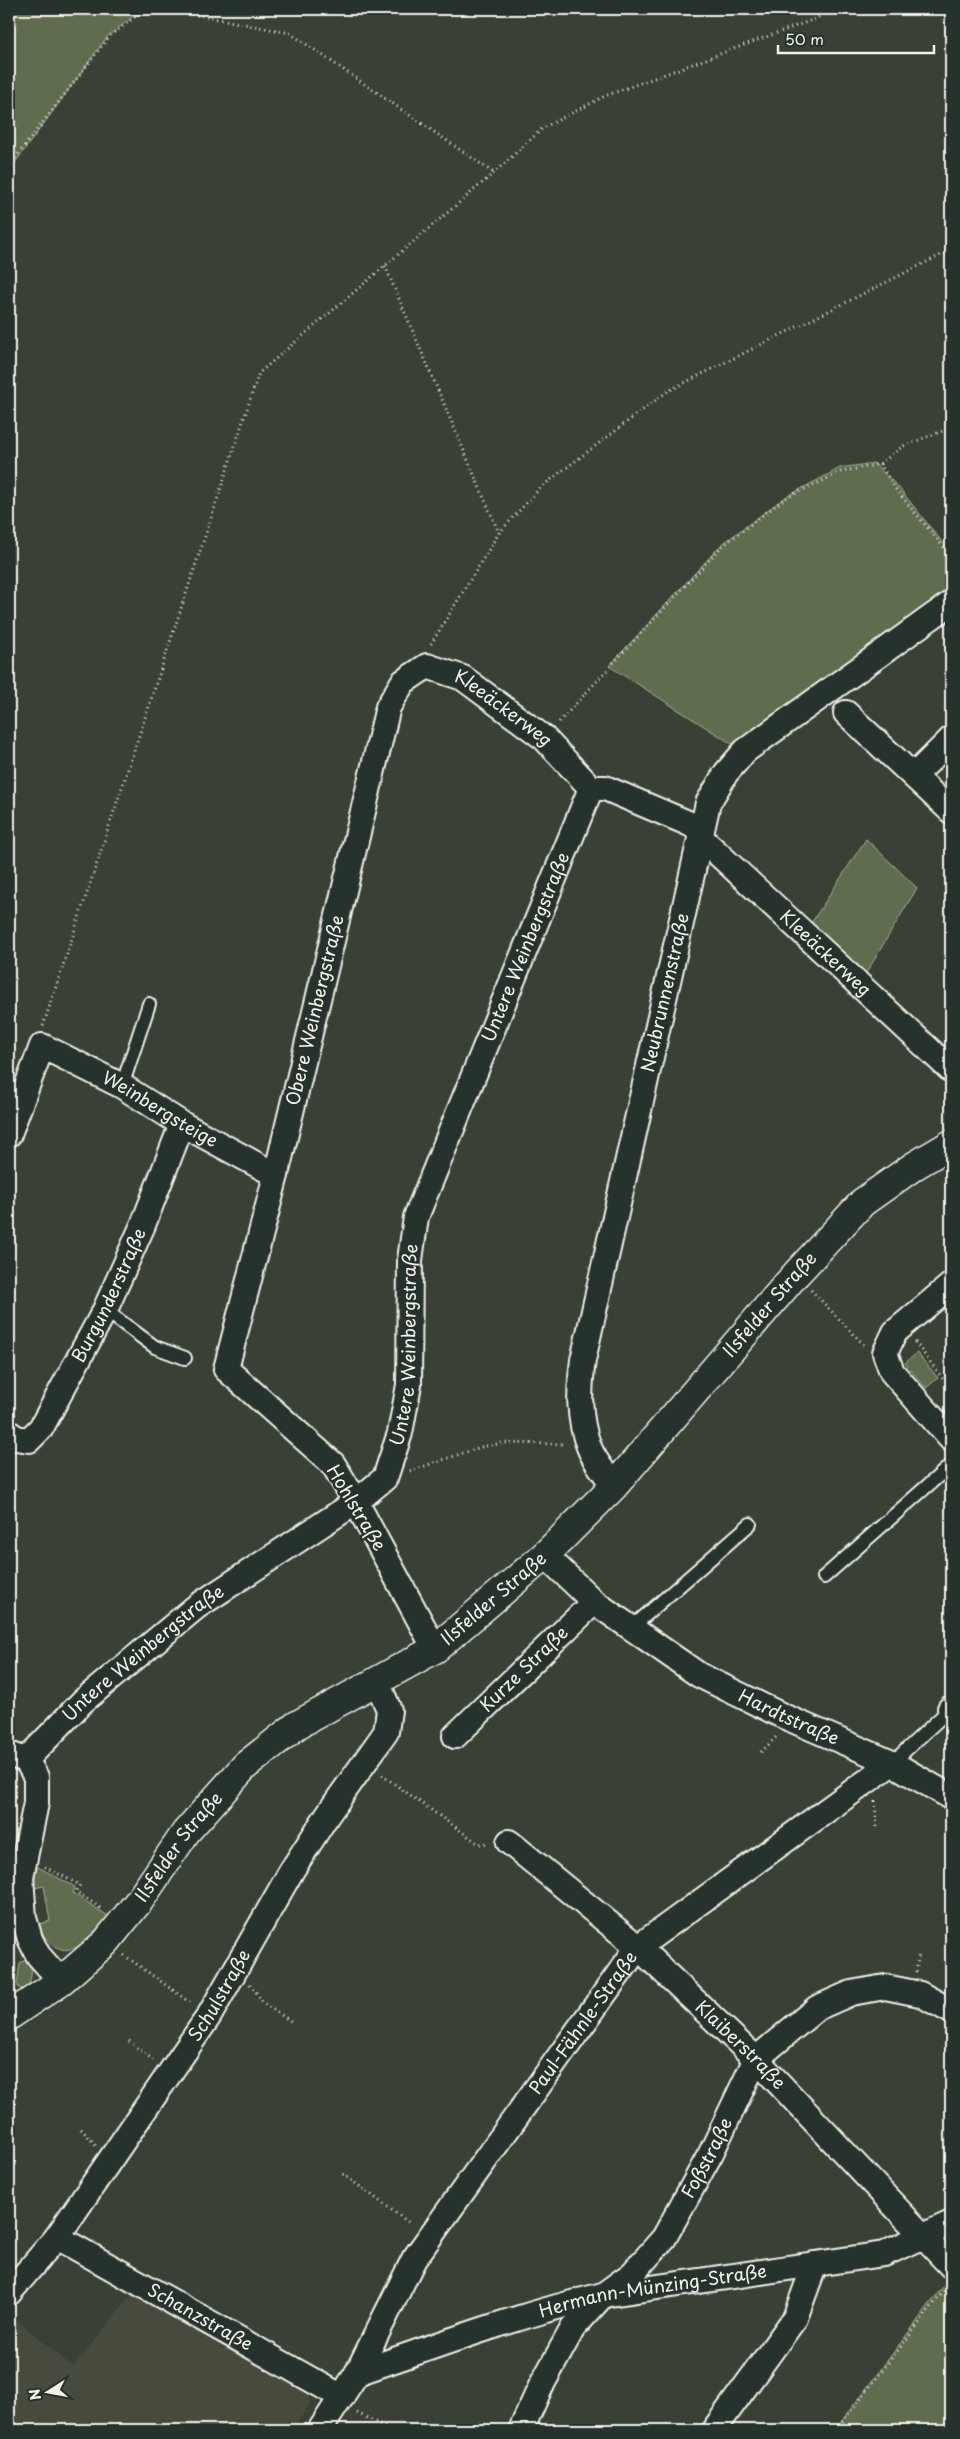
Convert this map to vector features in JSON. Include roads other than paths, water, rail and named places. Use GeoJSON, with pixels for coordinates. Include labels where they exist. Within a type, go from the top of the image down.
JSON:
{"type":"FeatureCollection","features":[{"type":"Feature","properties":{"kind":"main road","name":"Ilsfelder Straße"},"geometry":{"type":"LineString","coordinates":[[9,2016],[61,1981],[106,1942],[122,1924],[186,1832],[246,1766],[297,1725],[435,1649],[545,1555],[614,1486],[796,1274],[863,1202],[894,1179],[951,1144]]}},
{"type":"Feature","properties":{"kind":"street","name":"Neubrunnenstraße"},"geometry":{"type":"LineString","coordinates":[[614,1486],[589,1449],[581,1418],[579,1392],[584,1360],[708,804],[726,773],[745,751],[951,602]]}},
{"type":"Feature","properties":{"kind":"street","name":"Kleeäckerweg"},"geometry":{"type":"LineString","coordinates":[[427,666],[462,678],[544,738],[591,788],[605,788],[701,833],[951,1070]]}},
{"type":"Feature","properties":{"kind":"street","name":"Obere Weinbergstraße"},"geometry":{"type":"LineString","coordinates":[[226,1370],[276,1175],[388,707],[403,682],[427,666]]}},
{"type":"Feature","properties":{"kind":"street"},"geometry":{"type":"LineString","coordinates":[[846,713],[951,811]]}},
{"type":"Feature","properties":{"kind":"street"},"geometry":{"type":"LineString","coordinates":[[914,776],[951,739]]}},
{"type":"Feature","properties":{"kind":"street","name":"Untere Weinbergstraße"},"geometry":{"type":"LineString","coordinates":[[18,1757],[83,1700],[196,1607],[356,1502],[385,1478],[400,1433],[409,1385],[410,1260],[416,1217],[591,788]]}},
{"type":"Feature","properties":{"kind":"street","name":"Weinbergsteige"},"geometry":{"type":"LineString","coordinates":[[9,1134],[42,1046],[122,1086],[182,1124],[276,1175]]}},
{"type":"Feature","properties":{"kind":"street","name":"Burgunderstraße"},"geometry":{"type":"LineString","coordinates":[[9,1433],[16,1438],[29,1440],[41,1428],[105,1310],[143,1225],[182,1124]]}},
{"type":"Feature","properties":{"kind":"street"},"geometry":{"type":"LineString","coordinates":[[951,1285],[895,1332],[885,1353],[892,1372],[951,1439]]}},
{"type":"Feature","properties":{"kind":"street","name":"Hohlstraße"},"geometry":{"type":"LineString","coordinates":[[226,1370],[332,1464],[356,1502],[435,1649]]}},
{"type":"Feature","properties":{"kind":"street","name":"Hardtstraße"},"geometry":{"type":"LineString","coordinates":[[545,1555],[594,1602],[630,1629],[699,1674],[782,1716],[892,1763],[951,1797]]}},
{"type":"Feature","properties":{"kind":"street","name":"Kurze Straße"},"geometry":{"type":"LineString","coordinates":[[455,1736],[594,1602]]}},
{"type":"Feature","properties":{"kind":"street","name":"Schulstraße"},"geometry":{"type":"LineString","coordinates":[[9,2293],[57,2237],[209,2016],[297,1862],[386,1732],[389,1710],[376,1681]]}},
{"type":"Feature","properties":{"kind":"street"},"geometry":{"type":"LineString","coordinates":[[18,1757],[36,1777],[36,1803],[21,1877],[24,1918],[30,1939],[38,1955],[61,1981]]}},
{"type":"Feature","properties":{"kind":"street","name":"Paul-Fähnle-Straße"},"geometry":{"type":"LineString","coordinates":[[320,2430],[357,2373],[414,2259],[638,1947],[892,1763]]}},
{"type":"Feature","properties":{"kind":"street","name":"Klaiberstraße"},"geometry":{"type":"LineString","coordinates":[[509,1842],[638,1947],[756,2059],[951,2266]]}},
{"type":"Feature","properties":{"kind":"street","name":"Foßstraße"},"geometry":{"type":"LineString","coordinates":[[521,2430],[541,2386],[573,2328],[603,2295],[632,2274],[664,2238],[711,2153],[756,2059],[817,2008],[851,1993],[884,1987],[920,1994],[951,2012]]}},
{"type":"Feature","properties":{"kind":"street","name":"Hermann-Münzing-Straße"},"geometry":{"type":"LineString","coordinates":[[357,2373],[513,2319],[603,2295],[884,2254],[951,2223]]}},
{"type":"Feature","properties":{"kind":"street","name":"Schanzstraße"},"geometry":{"type":"LineString","coordinates":[[57,2237],[340,2401]]}},
{"type":"Feature","properties":{"kind":"street"},"geometry":{"type":"LineString","coordinates":[[714,2430],[795,2318],[815,2264]]}},
{"type":"Feature","properties":{"kind":"lane"},"geometry":{"type":"LineString","coordinates":[[122,1086],[149,1004]]}},
{"type":"Feature","properties":{"kind":"lane"},"geometry":{"type":"LineString","coordinates":[[105,1310],[155,1346],[185,1358]]}},
{"type":"Feature","properties":{"kind":"lane"},"geometry":{"type":"LineString","coordinates":[[824,1577],[951,1465]]}},
{"type":"Feature","properties":{"kind":"lane"},"geometry":{"type":"LineString","coordinates":[[630,1629],[750,1524]]}},
{"type":"Feature","properties":{"kind":"lane","name":"Paul-Fähnle-Straße"},"geometry":{"type":"LineString","coordinates":[[892,1763],[951,1709]]}}]}
